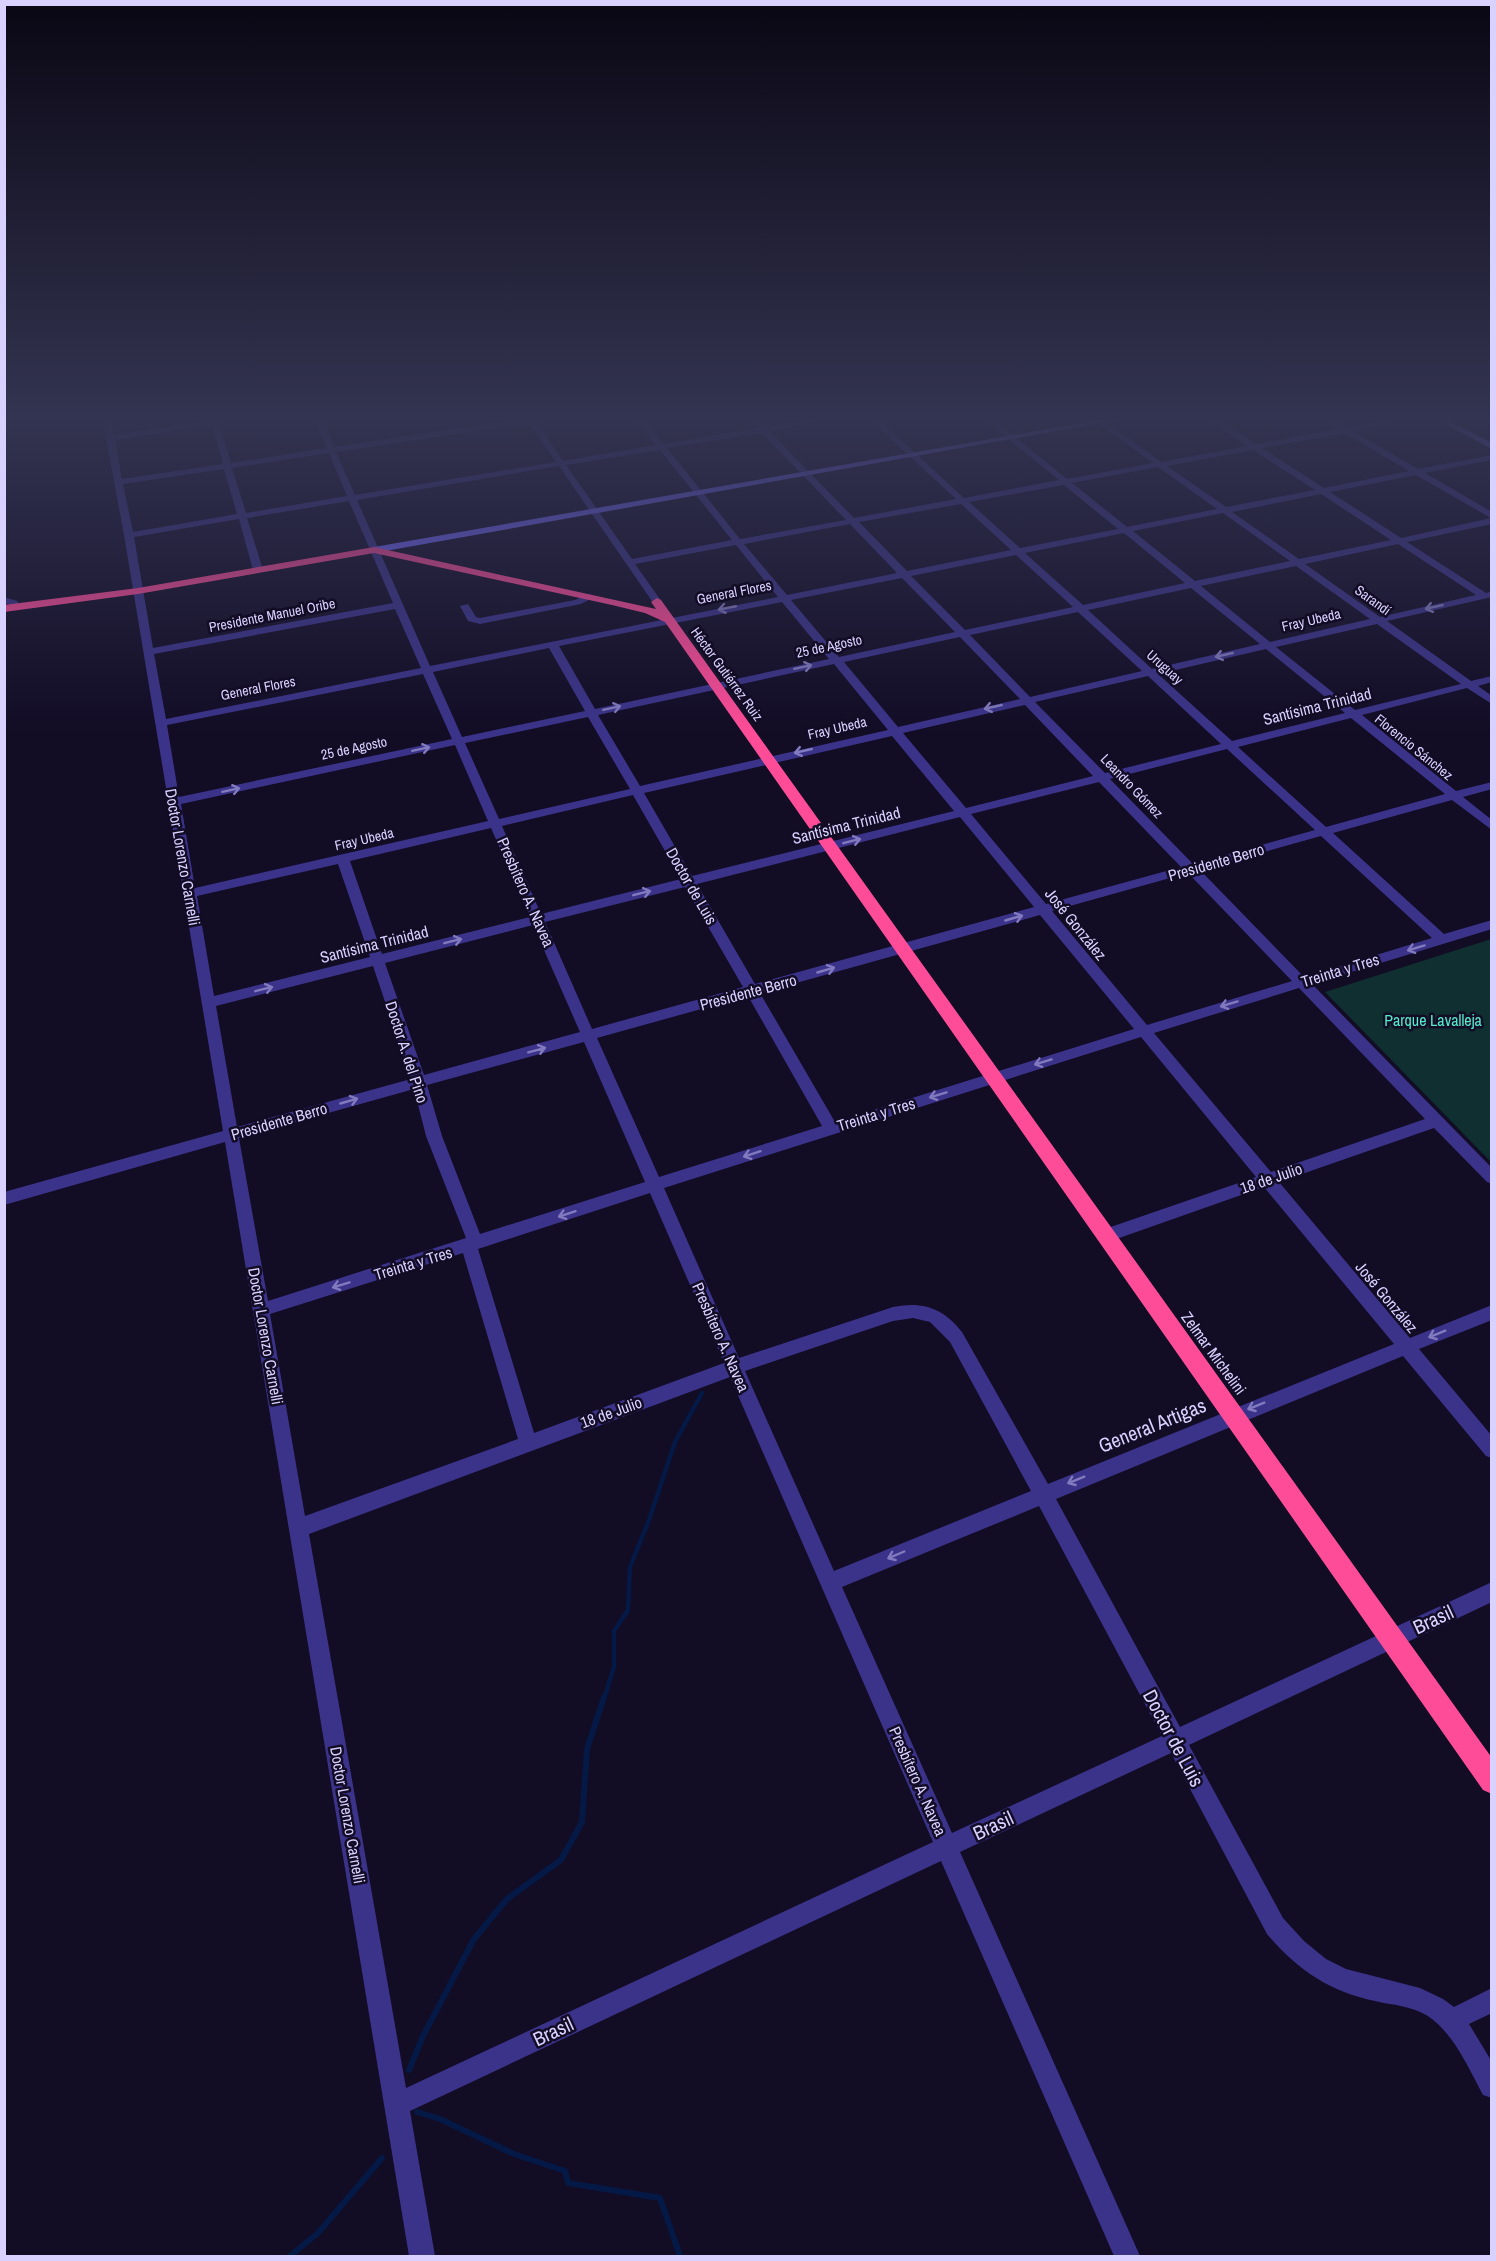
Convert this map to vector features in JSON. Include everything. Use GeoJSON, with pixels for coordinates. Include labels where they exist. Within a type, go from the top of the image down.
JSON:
{"type":"FeatureCollection","features":[{"type":"Feature","properties":{"kind":"highway"},"geometry":{"type":"LineString","coordinates":[[4,609],[138,591],[374,550],[639,608],[669,620]]}},
{"type":"Feature","properties":{"kind":"highway"},"geometry":{"type":"LineString","coordinates":[[612,602],[657,602]]}},
{"type":"Feature","properties":{"kind":"highway"},"geometry":{"type":"LineString","coordinates":[[639,608],[657,602]]}},
{"type":"Feature","properties":{"kind":"highway","name":"Héctor Gutiérrez Ruiz"},"geometry":{"type":"LineString","coordinates":[[657,602],[903,949]]}},
{"type":"Feature","properties":{"kind":"highway","name":"Zelmar Michelini"},"geometry":{"type":"LineString","coordinates":[[903,949],[1491,1781]]}},
{"type":"Feature","properties":{"kind":"street","name":"Doctor Lorenzo Carnelli"},"geometry":{"type":"LineString","coordinates":[[127,522],[422,2256]]}},
{"type":"Feature","properties":{"kind":"street"},"geometry":{"type":"LineString","coordinates":[[129,535],[210,522]]}},
{"type":"Feature","properties":{"kind":"street"},"geometry":{"type":"LineString","coordinates":[[245,522],[258,570]]}},
{"type":"Feature","properties":{"kind":"street","name":"Presbítero A. Navea"},"geometry":{"type":"LineString","coordinates":[[361,522],[1127,2256]]}},
{"type":"Feature","properties":{"kind":"street"},"geometry":{"type":"LineString","coordinates":[[374,550],[538,522]]}},
{"type":"Feature","properties":{"kind":"street","name":"Héctor Gutiérrez Ruiz"},"geometry":{"type":"LineString","coordinates":[[600,522],[657,602]]}},
{"type":"Feature","properties":{"kind":"street","name":"José González"},"geometry":{"type":"LineString","coordinates":[[722,522],[1491,1450]]}},
{"type":"Feature","properties":{"kind":"street"},"geometry":{"type":"LineString","coordinates":[[630,562],[848,522]]}},
{"type":"Feature","properties":{"kind":"street","name":"Leandro Gómez"},"geometry":{"type":"LineString","coordinates":[[852,522],[1491,1178]]}},
{"type":"Feature","properties":{"kind":"street","name":"Uruguay"},"geometry":{"type":"LineString","coordinates":[[984,522],[1442,940]]}},
{"type":"Feature","properties":{"kind":"street","name":"Florencio Sánchez"},"geometry":{"type":"LineString","coordinates":[[1114,522],[1491,826]]}},
{"type":"Feature","properties":{"kind":"street","name":"General Flores"},"geometry":{"type":"LineString","coordinates":[[160,723],[1167,522]]}},
{"type":"Feature","properties":{"kind":"street","name":"Sarandí"},"geometry":{"type":"LineString","coordinates":[[1241,522],[1491,702]]}},
{"type":"Feature","properties":{"kind":"street"},"geometry":{"type":"LineString","coordinates":[[1371,522],[1489,597]]}},
{"type":"Feature","properties":{"kind":"street","name":"25 de Agosto"},"geometry":{"type":"LineString","coordinates":[[173,802],[1489,522]]}},
{"type":"Feature","properties":{"kind":"street"},"geometry":{"type":"LineString","coordinates":[[465,606],[472,619],[480,621],[578,602],[589,597]]}},
{"type":"Feature","properties":{"kind":"street","name":"Fray Ubeda"},"geometry":{"type":"LineString","coordinates":[[189,894],[1025,700],[1377,620],[1489,597]]}},
{"type":"Feature","properties":{"kind":"street"},"geometry":{"type":"LineString","coordinates":[[4,600],[14,603],[18,608]]}},
{"type":"Feature","properties":{"kind":"street","name":"Presidente Manuel Oribe"},"geometry":{"type":"LineString","coordinates":[[149,652],[399,605]]}},
{"type":"Feature","properties":{"kind":"street","name":"Doctor de Luis"},"geometry":{"type":"LineString","coordinates":[[552,644],[831,1128]]}},
{"type":"Feature","properties":{"kind":"street","name":"Santísima Trinidad"},"geometry":{"type":"LineString","coordinates":[[207,1003],[1491,679]]}},
{"type":"Feature","properties":{"kind":"street","name":"Presidente Berro"},"geometry":{"type":"LineString","coordinates":[[4,1199],[1491,785]]}},
{"type":"Feature","properties":{"kind":"street","name":"Doctor A. del Pino"},"geometry":{"type":"LineString","coordinates":[[343,859],[472,1244],[491,1324],[528,1442]]}},
{"type":"Feature","properties":{"kind":"street","name":"Treinta y Tres"},"geometry":{"type":"LineString","coordinates":[[261,1311],[831,1128],[1491,924]]}},
{"type":"Feature","properties":{"kind":"street","name":"18 de Julio"},"geometry":{"type":"LineString","coordinates":[[1106,1236],[1436,1121]]}},
{"type":"Feature","properties":{"kind":"street","name":"18 de Julio"},"geometry":{"type":"LineString","coordinates":[[299,1528],[735,1367],[893,1314],[911,1311],[927,1312]]}},
{"type":"Feature","properties":{"kind":"street","name":"Doctor de Luis"},"geometry":{"type":"LineString","coordinates":[[927,1312],[945,1323],[956,1336],[1275,1926],[1303,1958],[1340,1979],[1416,1998],[1436,2008],[1452,2021],[1491,2086]]}},
{"type":"Feature","properties":{"kind":"street","name":"General Artigas"},"geometry":{"type":"LineString","coordinates":[[830,1582],[1491,1312]]}},
{"type":"Feature","properties":{"kind":"street","name":"Brasil"},"geometry":{"type":"LineString","coordinates":[[396,2105],[1491,1592]]}},
{"type":"Feature","properties":{"kind":"street"},"geometry":{"type":"LineString","coordinates":[[1452,2021],[1491,2000]]}},
{"type":"Feature","properties":{"kind":"green space","name":"Parque Lavalleja"},"geometry":{"type":"Polygon","coordinates":[[[1492,939],[1491,1162],[1325,992],[1492,939]]]}},
{"type":"Feature","properties":{"kind":"waterway"},"geometry":{"type":"LineString","coordinates":[[604,1699],[614,1667],[614,1631],[628,1610],[630,1567],[649,1520],[675,1442],[702,1393]]}},
{"type":"Feature","properties":{"kind":"waterway"},"geometry":{"type":"LineString","coordinates":[[409,2070],[423,2036],[474,1939],[507,1899],[561,1860],[582,1822],[587,1749],[604,1697]]}},
{"type":"Feature","properties":{"kind":"waterway"},"geometry":{"type":"LineString","coordinates":[[417,2112],[440,2119],[514,2154],[565,2171],[568,2183],[660,2198],[680,2256]]}},
{"type":"Feature","properties":{"kind":"waterway"},"geometry":{"type":"LineString","coordinates":[[290,2256],[318,2233],[382,2158]]}}]}
